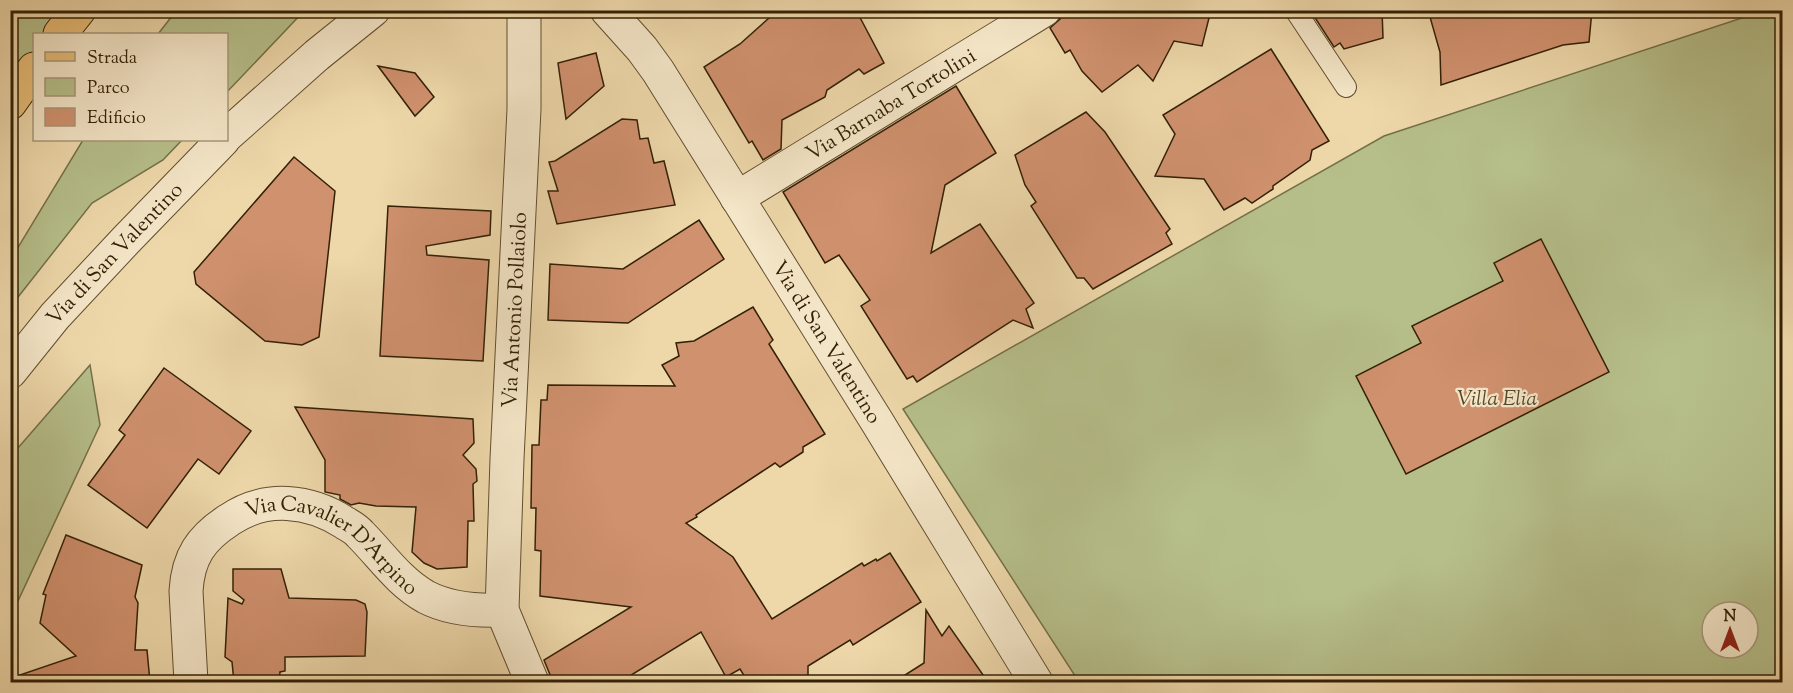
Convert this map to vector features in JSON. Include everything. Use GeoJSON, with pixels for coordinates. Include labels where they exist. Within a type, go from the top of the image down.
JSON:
{"type":"FeatureCollection","features":[{"type":"Feature","properties":{"kind":"main road"},"geometry":{"type":"LineString","coordinates":[[61,33],[79,10]]}},
{"type":"Feature","properties":{"kind":"main road"},"geometry":{"type":"LineString","coordinates":[[10,103],[33,70]]}},
{"type":"Feature","properties":{"kind":"street"},"geometry":{"type":"LineString","coordinates":[[228,134],[317,55],[373,10]]}},
{"type":"Feature","properties":{"kind":"street","name":"Via Antonio Pollaiolo"},"geometry":{"type":"LineString","coordinates":[[502,610],[507,459],[525,110],[525,10]]}},
{"type":"Feature","properties":{"kind":"street","name":"Via di San Valentino"},"geometry":{"type":"LineString","coordinates":[[607,10],[642,49],[658,71],[1036,682]]}},
{"type":"Feature","properties":{"kind":"street","name":"Via Barnaba Tortolini"},"geometry":{"type":"LineString","coordinates":[[737,198],[1044,10]]}},
{"type":"Feature","properties":{"kind":"street","name":"Via di San Valentino"},"geometry":{"type":"LineString","coordinates":[[10,372],[55,316],[222,141]]}},
{"type":"Feature","properties":{"kind":"street","name":"Via Cavalier D'Arpino"},"geometry":{"type":"LineString","coordinates":[[191,682],[186,591],[194,555],[206,538],[223,523],[257,507],[287,503],[302,504],[330,513],[358,532],[392,571],[411,588],[445,604],[469,609],[502,610]]}},
{"type":"Feature","properties":{"kind":"street"},"geometry":{"type":"LineString","coordinates":[[502,610],[531,682]]}},
{"type":"Feature","properties":{"kind":"lane"},"geometry":{"type":"LineString","coordinates":[[1295,10],[1346,87]]}},
{"type":"Feature","properties":{"kind":"green space"},"geometry":{"type":"Polygon","coordinates":[[[176,10],[304,11],[228,91],[228,33],[159,33],[176,10]]]}},
{"type":"Feature","properties":{"kind":"green space"},"geometry":{"type":"Polygon","coordinates":[[[11,11],[65,11],[48,33],[33,33],[33,52],[11,82],[11,11]]]}},
{"type":"Feature","properties":{"kind":"green space","name":"Villa Elia"},"geometry":{"type":"Polygon","coordinates":[[[1763,11],[1782,11],[1782,682],[1079,682],[903,409],[1384,136],[1763,11]]]}},
{"type":"Feature","properties":{"kind":"green space"},"geometry":{"type":"Polygon","coordinates":[[[82,141],[181,141],[163,160],[92,203],[11,306],[11,259],[82,141]]]}},
{"type":"Feature","properties":{"kind":"green space"},"geometry":{"type":"Polygon","coordinates":[[[90,365],[100,425],[11,616],[11,456],[90,365]]]}},
{"type":"Feature","properties":{"kind":"building"},"geometry":{"type":"Polygon","coordinates":[[[778,10],[856,10],[884,63],[864,74],[859,69],[827,90],[825,97],[782,120],[781,149],[763,160],[752,141],[749,143],[704,67],[740,44],[778,10]]]}},
{"type":"Feature","properties":{"kind":"building"},"geometry":{"type":"Polygon","coordinates":[[[1063,10],[1211,10],[1202,46],[1174,41],[1153,81],[1138,65],[1102,92],[1082,71],[1070,50],[1065,53],[1050,28],[1060,19],[1063,10]]]}},
{"type":"Feature","properties":{"kind":"building"},"geometry":{"type":"Polygon","coordinates":[[[1310,10],[1382,10],[1383,38],[1344,49],[1340,43],[1334,47],[1310,10]]]}},
{"type":"Feature","properties":{"kind":"building"},"geometry":{"type":"Polygon","coordinates":[[[1428,10],[1592,10],[1589,42],[1563,45],[1441,85],[1440,52],[1428,10]]]}},
{"type":"Feature","properties":{"kind":"building"},"geometry":{"type":"Polygon","coordinates":[[[1271,49],[1329,141],[1312,150],[1310,160],[1252,203],[1245,198],[1224,210],[1204,179],[1155,176],[1175,134],[1163,115],[1271,49]]]}},
{"type":"Feature","properties":{"kind":"building"},"geometry":{"type":"Polygon","coordinates":[[[596,53],[604,86],[566,119],[558,63],[596,53]]]}},
{"type":"Feature","properties":{"kind":"building"},"geometry":{"type":"Polygon","coordinates":[[[378,66],[415,73],[434,97],[415,116],[378,66]]]}},
{"type":"Feature","properties":{"kind":"building"},"geometry":{"type":"Polygon","coordinates":[[[956,86],[996,153],[945,185],[931,253],[980,224],[1034,303],[1026,309],[1033,328],[1013,320],[917,382],[913,376],[907,379],[861,306],[870,300],[839,255],[825,263],[783,192],[956,86]]]}},
{"type":"Feature","properties":{"kind":"building"},"geometry":{"type":"Polygon","coordinates":[[[1086,112],[1105,132],[1170,229],[1166,233],[1172,244],[1093,289],[1084,278],[1077,278],[1031,206],[1036,202],[1025,185],[1015,155],[1086,112]]]}},
{"type":"Feature","properties":{"kind":"building"},"geometry":{"type":"Polygon","coordinates":[[[622,119],[637,120],[640,139],[648,138],[654,163],[664,161],[675,205],[557,224],[548,191],[558,191],[549,162],[555,161],[622,119]]]}},
{"type":"Feature","properties":{"kind":"building"},"geometry":{"type":"Polygon","coordinates":[[[294,157],[335,191],[319,337],[302,345],[265,341],[196,284],[194,272],[294,157]]]}},
{"type":"Feature","properties":{"kind":"building"},"geometry":{"type":"Polygon","coordinates":[[[388,206],[491,211],[490,235],[426,246],[427,255],[489,260],[483,361],[380,356],[388,206]]]}},
{"type":"Feature","properties":{"kind":"building"},"geometry":{"type":"Polygon","coordinates":[[[699,220],[724,259],[628,323],[548,320],[550,264],[623,269],[699,220]]]}},
{"type":"Feature","properties":{"kind":"building"},"geometry":{"type":"Polygon","coordinates":[[[1541,239],[1609,372],[1406,474],[1356,376],[1421,343],[1412,326],[1503,281],[1494,263],[1541,239]]]}},
{"type":"Feature","properties":{"kind":"building"},"geometry":{"type":"Polygon","coordinates":[[[753,307],[773,340],[769,344],[825,434],[803,447],[803,452],[780,467],[775,463],[686,523],[733,557],[772,619],[862,563],[864,566],[890,553],[921,602],[853,645],[850,640],[808,666],[808,682],[748,682],[740,669],[726,677],[701,632],[620,682],[553,682],[544,660],[631,607],[540,596],[541,551],[535,550],[536,508],[531,508],[532,445],[539,445],[541,400],[547,400],[548,385],[675,386],[662,365],[679,356],[676,343],[694,341],[753,307]]]}},
{"type":"Feature","properties":{"kind":"building"},"geometry":{"type":"Polygon","coordinates":[[[164,368],[251,431],[219,474],[198,459],[147,528],[88,485],[125,435],[119,430],[164,368]]]}},
{"type":"Feature","properties":{"kind":"building"},"geometry":{"type":"Polygon","coordinates":[[[295,407],[473,419],[474,443],[463,455],[476,469],[477,481],[473,484],[474,521],[468,521],[467,567],[437,569],[424,563],[412,552],[416,507],[376,506],[359,503],[351,505],[340,499],[340,495],[325,492],[325,460],[295,407]]]}},
{"type":"Feature","properties":{"kind":"building"},"geometry":{"type":"Polygon","coordinates":[[[66,535],[142,565],[135,597],[138,603],[135,650],[147,650],[150,682],[14,682],[14,677],[76,656],[40,623],[46,595],[43,594],[66,535]]]}},
{"type":"Feature","properties":{"kind":"building"},"geometry":{"type":"Polygon","coordinates":[[[233,569],[281,569],[289,598],[356,600],[365,604],[367,612],[365,656],[285,657],[285,671],[280,672],[279,682],[234,682],[232,662],[225,657],[228,598],[242,604],[244,600],[233,591],[233,569]]]}},
{"type":"Feature","properties":{"kind":"building"},"geometry":{"type":"Polygon","coordinates":[[[926,610],[942,636],[949,626],[988,682],[894,682],[924,663],[926,610]]]}}]}
